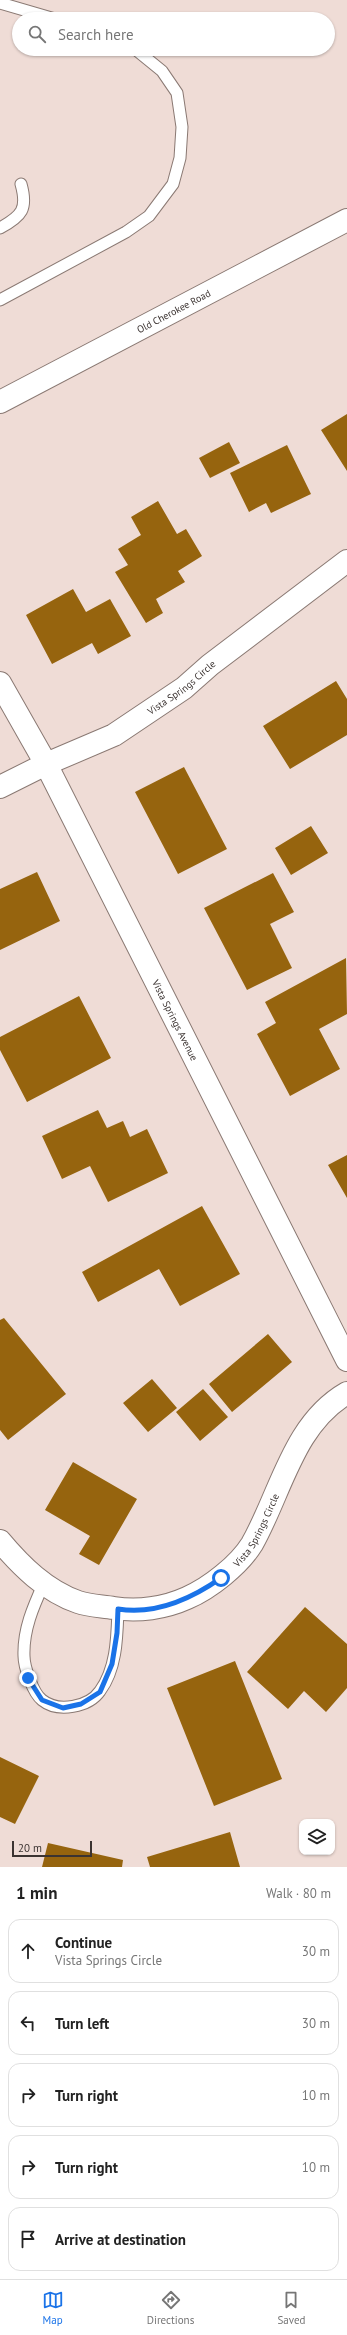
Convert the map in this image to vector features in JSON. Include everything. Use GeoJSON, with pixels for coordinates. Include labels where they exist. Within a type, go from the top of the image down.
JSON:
{"type":"FeatureCollection","features":[{"type":"Feature","properties":{"kind":"street","name":"Old Cherokee Road"},"geometry":{"type":"LineString","coordinates":[[0,402],[347,220]]}},
{"type":"Feature","properties":{"kind":"street","name":"Vista Springs Circle"},"geometry":{"type":"LineString","coordinates":[[0,787],[46,764],[114,735],[184,688],[210,665],[347,561]]}},
{"type":"Feature","properties":{"kind":"street","name":"Vista Springs Avenue"},"geometry":{"type":"LineString","coordinates":[[0,683],[46,764],[347,1360]]}},
{"type":"Feature","properties":{"kind":"street","name":"Vista Springs Circle"},"geometry":{"type":"LineString","coordinates":[[0,1541],[32,1575],[78,1602],[128,1611],[154,1608],[178,1602],[201,1592],[221,1578],[251,1545],[306,1431],[337,1399],[347,1393]]}},
{"type":"Feature","properties":{"kind":"lane"},"geometry":{"type":"LineString","coordinates":[[0,3],[31,12]]}},
{"type":"Feature","properties":{"kind":"lane"},"geometry":{"type":"LineString","coordinates":[[0,300],[126,232],[149,216],[173,184],[180,158],[182,127],[177,93],[162,72],[143,56]]}},
{"type":"Feature","properties":{"kind":"lane"},"geometry":{"type":"LineString","coordinates":[[0,228],[14,220],[23,209],[24,196],[21,184]]}},
{"type":"Feature","properties":{"kind":"lane"},"geometry":{"type":"LineString","coordinates":[[44,1583],[26,1626],[24,1657],[28,1678],[42,1700],[63,1708],[81,1704],[100,1692],[112,1664],[117,1633],[118,1609]]}},
{"type":"Feature","properties":{"kind":"building"},"geometry":{"type":"Polygon","coordinates":[[[347,414],[347,471],[321,430],[347,414]]]}},
{"type":"Feature","properties":{"kind":"building"},"geometry":{"type":"Polygon","coordinates":[[[229,442],[240,463],[210,478],[199,458],[229,442]]]}},
{"type":"Feature","properties":{"kind":"building"},"geometry":{"type":"Polygon","coordinates":[[[287,445],[311,494],[271,513],[266,503],[249,512],[230,473],[287,445]]]}},
{"type":"Feature","properties":{"kind":"building"},"geometry":{"type":"Polygon","coordinates":[[[158,501],[177,534],[186,529],[202,556],[178,571],[185,582],[156,599],[163,613],[146,623],[115,572],[128,565],[118,549],[141,535],[131,517],[158,501]]]}},
{"type":"Feature","properties":{"kind":"building"},"geometry":{"type":"Polygon","coordinates":[[[73,589],[86,612],[110,599],[131,636],[98,654],[92,643],[52,664],[26,615],[73,589]]]}},
{"type":"Feature","properties":{"kind":"building"},"geometry":{"type":"Polygon","coordinates":[[[336,681],[347,699],[347,735],[290,769],[263,726],[336,681]]]}},
{"type":"Feature","properties":{"kind":"building"},"geometry":{"type":"Polygon","coordinates":[[[184,767],[227,849],[178,874],[135,792],[184,767]]]}},
{"type":"Feature","properties":{"kind":"building"},"geometry":{"type":"Polygon","coordinates":[[[311,826],[328,853],[291,875],[275,848],[311,826]]]}},
{"type":"Feature","properties":{"kind":"building"},"geometry":{"type":"Polygon","coordinates":[[[37,872],[60,921],[0,950],[0,889],[37,872]]]}},
{"type":"Feature","properties":{"kind":"building"},"geometry":{"type":"Polygon","coordinates":[[[273,873],[294,912],[270,924],[292,968],[247,990],[204,908],[273,873]]]}},
{"type":"Feature","properties":{"kind":"building"},"geometry":{"type":"Polygon","coordinates":[[[346,958],[347,1014],[319,1029],[340,1069],[290,1096],[257,1034],[276,1023],[265,1002],[346,958]]]}},
{"type":"Feature","properties":{"kind":"building"},"geometry":{"type":"Polygon","coordinates":[[[79,996],[111,1058],[27,1102],[0,1050],[0,1037],[79,996]]]}},
{"type":"Feature","properties":{"kind":"building"},"geometry":{"type":"Polygon","coordinates":[[[98,1110],[107,1128],[123,1121],[130,1137],[147,1129],[168,1173],[108,1202],[90,1166],[62,1179],[42,1136],[98,1110]]]}},
{"type":"Feature","properties":{"kind":"building"},"geometry":{"type":"Polygon","coordinates":[[[347,1155],[347,1198],[328,1165],[347,1155]]]}},
{"type":"Feature","properties":{"kind":"building"},"geometry":{"type":"Polygon","coordinates":[[[202,1206],[240,1274],[180,1306],[159,1269],[98,1302],[82,1272],[202,1206]]]}},
{"type":"Feature","properties":{"kind":"building"},"geometry":{"type":"Polygon","coordinates":[[[4,1318],[66,1394],[8,1440],[0,1430],[0,1320],[4,1318]]]}},
{"type":"Feature","properties":{"kind":"building"},"geometry":{"type":"Polygon","coordinates":[[[268,1334],[292,1362],[232,1412],[209,1384],[268,1334]]]}},
{"type":"Feature","properties":{"kind":"building"},"geometry":{"type":"Polygon","coordinates":[[[152,1379],[177,1408],[148,1432],[123,1403],[152,1379]]]}},
{"type":"Feature","properties":{"kind":"building"},"geometry":{"type":"Polygon","coordinates":[[[203,1389],[228,1417],[200,1441],[176,1412],[203,1389]]]}},
{"type":"Feature","properties":{"kind":"building"},"geometry":{"type":"Polygon","coordinates":[[[73,1462],[137,1499],[99,1565],[79,1554],[90,1536],[45,1510],[73,1462]]]}},
{"type":"Feature","properties":{"kind":"building"},"geometry":{"type":"Polygon","coordinates":[[[305,1607],[347,1644],[347,1688],[326,1712],[304,1691],[288,1709],[247,1672],[305,1607]]]}},
{"type":"Feature","properties":{"kind":"building"},"geometry":{"type":"Polygon","coordinates":[[[235,1661],[282,1779],[214,1806],[167,1688],[235,1661]]]}},
{"type":"Feature","properties":{"kind":"building"},"geometry":{"type":"Polygon","coordinates":[[[0,1757],[39,1776],[15,1824],[0,1817],[0,1757]]]}},
{"type":"Feature","properties":{"kind":"building"},"geometry":{"type":"Polygon","coordinates":[[[230,1832],[240,1867],[150,1867],[147,1857],[230,1832]]]}},
{"type":"Feature","properties":{"kind":"building"},"geometry":{"type":"Polygon","coordinates":[[[48,1843],[123,1860],[122,1867],[42,1867],[48,1843]]]}},
{"type":"Feature","properties":{"kind":"route"},"geometry":{"type":"LineString","coordinates":[[28,1678],[42,1700],[63,1708],[81,1704],[100,1692],[112,1664],[117,1633],[118,1609],[128,1611],[154,1608],[178,1602],[201,1592],[221,1578]]}}]}
